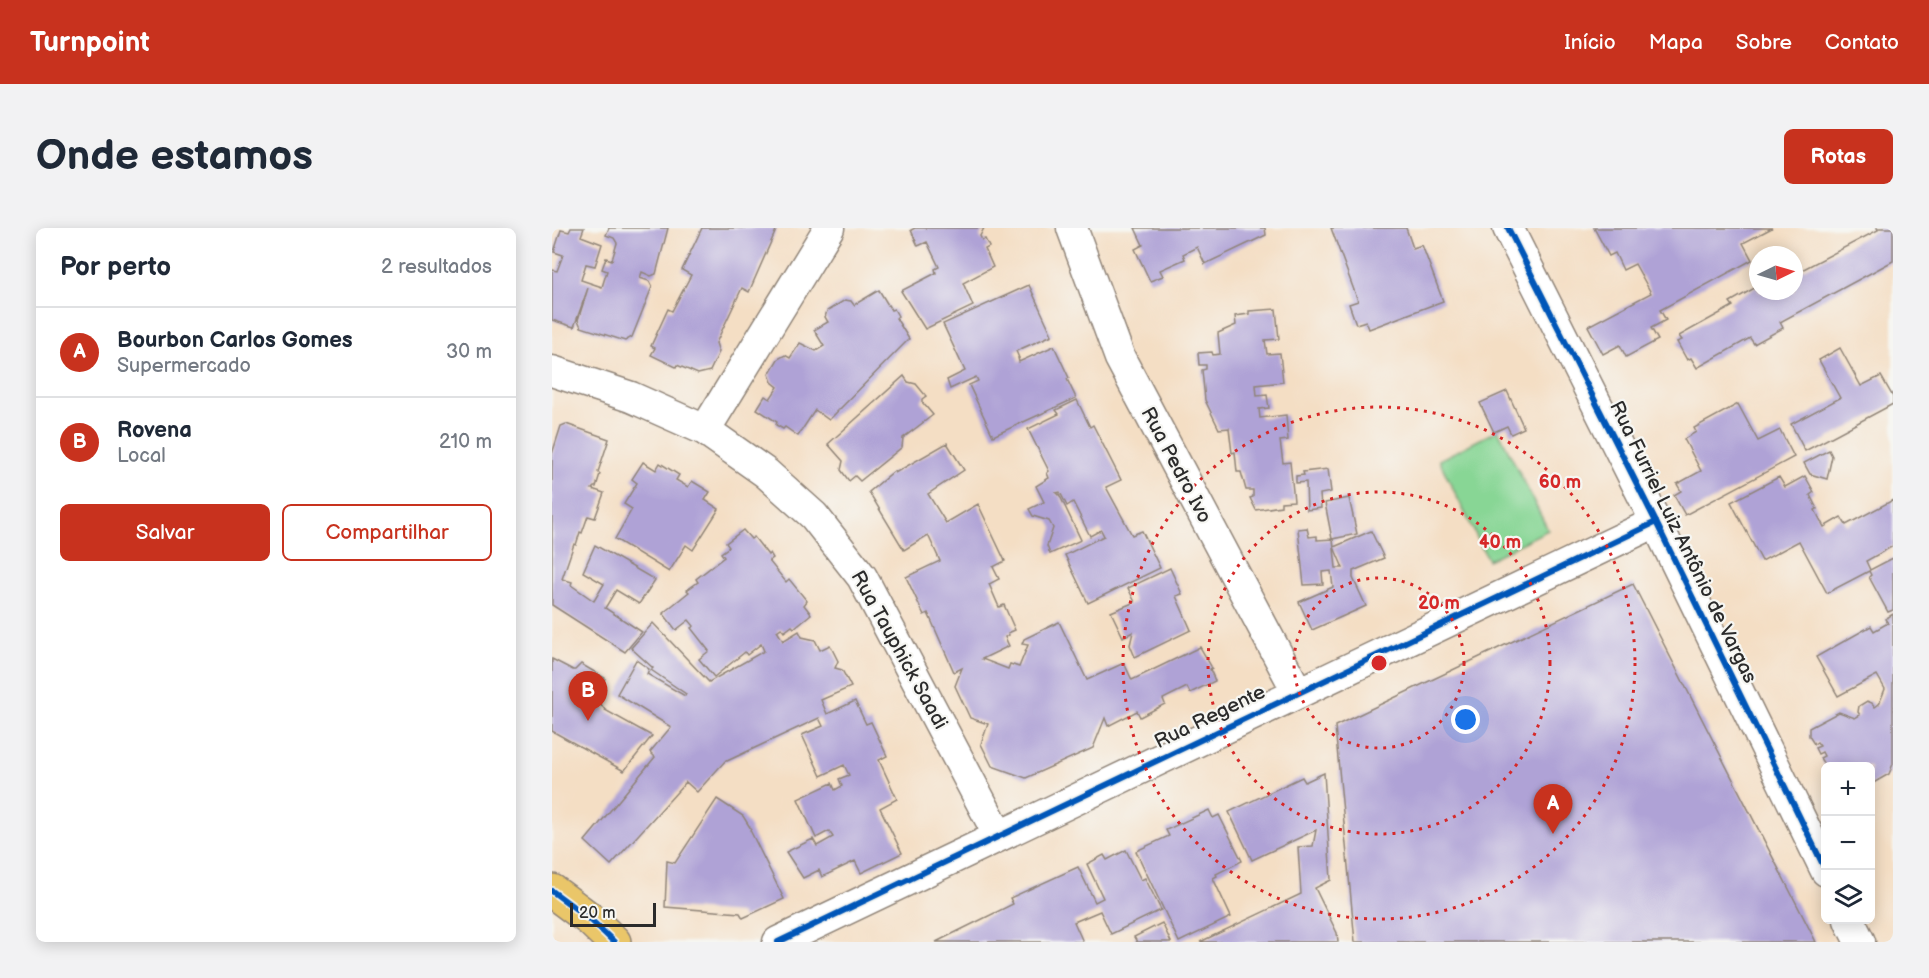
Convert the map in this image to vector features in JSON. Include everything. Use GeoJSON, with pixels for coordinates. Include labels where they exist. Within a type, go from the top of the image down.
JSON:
{"type":"FeatureCollection","features":[{"type":"Feature","properties":{"kind":"main road"},"geometry":{"type":"LineString","coordinates":[[552,891],[591,920],[614,942]]}},
{"type":"Feature","properties":{"kind":"street"},"geometry":{"type":"LineString","coordinates":[[705,430],[829,228]]}},
{"type":"Feature","properties":{"kind":"street","name":"Rua Pedro Ivo"},"geometry":{"type":"LineString","coordinates":[[1072,228],[1120,358],[1298,693]]}},
{"type":"Feature","properties":{"kind":"street","name":"Rua Furriel Luiz Antônio de Vargas"},"geometry":{"type":"LineString","coordinates":[[1509,228],[1656,522],[1826,870]]}},
{"type":"Feature","properties":{"kind":"street","name":"Rua Tauphick Saadi"},"geometry":{"type":"LineString","coordinates":[[552,371],[631,397],[705,430],[766,473],[814,516],[862,577],[999,836]]}},
{"type":"Feature","properties":{"kind":"street","name":"Rua Regente"},"geometry":{"type":"LineString","coordinates":[[778,942],[1656,522]]}},
{"type":"Feature","properties":{"kind":"street"},"geometry":{"type":"LineString","coordinates":[[1851,924],[1860,942]]}},
{"type":"Feature","properties":{"kind":"green space"},"geometry":{"type":"Polygon","coordinates":[[[1498,430],[1548,530],[1488,560],[1439,460],[1498,430]]]}},
{"type":"Feature","properties":{"kind":"building"},"geometry":{"type":"Polygon","coordinates":[[[571,228],[584,228],[581,236],[602,244],[595,266],[586,264],[581,280],[602,287],[607,271],[602,269],[606,258],[612,260],[617,243],[614,238],[606,235],[609,228],[668,228],[656,274],[651,276],[642,272],[640,278],[649,281],[652,287],[632,337],[625,341],[581,327],[578,320],[588,288],[574,327],[552,320],[552,270],[557,271],[563,255],[554,252],[561,230],[569,232],[571,228]]]}},
{"type":"Feature","properties":{"kind":"building"},"geometry":{"type":"Polygon","coordinates":[[[702,228],[777,228],[749,292],[742,288],[716,343],[719,352],[710,371],[698,374],[651,355],[655,348],[651,346],[668,309],[672,311],[691,275],[682,270],[702,228]]]}},
{"type":"Feature","properties":{"kind":"building"},"geometry":{"type":"Polygon","coordinates":[[[915,228],[984,228],[980,236],[982,240],[985,239],[989,247],[985,249],[993,267],[963,283],[973,306],[925,329],[901,291],[936,273],[935,269],[939,267],[927,242],[918,246],[911,230],[915,228]]]}},
{"type":"Feature","properties":{"kind":"building"},"geometry":{"type":"Polygon","coordinates":[[[1135,228],[1265,228],[1266,235],[1205,264],[1197,247],[1183,254],[1185,259],[1160,270],[1163,276],[1150,281],[1135,249],[1143,245],[1135,228]]]}},
{"type":"Feature","properties":{"kind":"building"},"geometry":{"type":"Polygon","coordinates":[[[1331,228],[1406,228],[1413,248],[1422,245],[1443,301],[1369,329],[1366,321],[1356,324],[1349,304],[1358,301],[1331,228]]]}},
{"type":"Feature","properties":{"kind":"building"},"geometry":{"type":"Polygon","coordinates":[[[1594,228],[1772,228],[1743,243],[1749,254],[1749,262],[1660,310],[1666,320],[1651,328],[1658,340],[1626,357],[1620,345],[1603,354],[1588,326],[1651,293],[1635,264],[1623,270],[1615,253],[1609,256],[1594,228]]]}},
{"type":"Feature","properties":{"kind":"building"},"geometry":{"type":"Polygon","coordinates":[[[1877,228],[1893,228],[1893,261],[1780,322],[1783,328],[1754,344],[1750,338],[1697,368],[1691,358],[1687,360],[1677,342],[1682,340],[1679,336],[1733,306],[1730,302],[1749,291],[1749,300],[1803,300],[1803,269],[1878,230],[1877,228]]]}},
{"type":"Feature","properties":{"kind":"building"},"geometry":{"type":"Polygon","coordinates":[[[1029,285],[1052,335],[1016,351],[1019,362],[1054,346],[1076,398],[993,436],[969,385],[978,381],[976,377],[950,389],[947,380],[965,371],[943,324],[1029,285]]]}},
{"type":"Feature","properties":{"kind":"building"},"geometry":{"type":"Polygon","coordinates":[[[879,290],[891,310],[894,309],[898,316],[896,318],[909,339],[829,420],[815,410],[798,436],[785,427],[783,429],[776,425],[777,422],[757,409],[765,396],[770,399],[778,387],[772,382],[769,374],[778,359],[785,355],[790,358],[800,343],[816,351],[824,346],[814,330],[828,322],[825,317],[827,311],[845,300],[851,301],[854,305],[879,290]]]}},
{"type":"Feature","properties":{"kind":"building"},"geometry":{"type":"Polygon","coordinates":[[[1276,309],[1279,339],[1265,340],[1267,354],[1280,353],[1283,382],[1256,385],[1257,396],[1267,395],[1269,408],[1259,409],[1260,418],[1286,415],[1288,440],[1280,441],[1283,463],[1290,462],[1294,501],[1281,502],[1281,506],[1256,510],[1250,498],[1253,497],[1253,490],[1246,490],[1241,472],[1237,472],[1229,428],[1219,429],[1205,400],[1202,370],[1206,369],[1206,365],[1199,365],[1198,353],[1220,354],[1218,333],[1236,325],[1235,316],[1249,314],[1249,311],[1276,309]]]}},
{"type":"Feature","properties":{"kind":"building"},"geometry":{"type":"Polygon","coordinates":[[[1840,348],[1861,386],[1881,376],[1893,397],[1893,404],[1805,451],[1791,424],[1840,398],[1819,360],[1840,348]]]}},
{"type":"Feature","properties":{"kind":"building"},"geometry":{"type":"Polygon","coordinates":[[[904,376],[908,382],[916,384],[926,396],[922,402],[933,415],[903,438],[902,447],[860,481],[855,476],[849,481],[841,470],[843,461],[828,444],[904,376]]]}},
{"type":"Feature","properties":{"kind":"building"},"geometry":{"type":"Polygon","coordinates":[[[1507,391],[1524,428],[1511,434],[1507,426],[1494,432],[1480,403],[1507,391]]]}},
{"type":"Feature","properties":{"kind":"building"},"geometry":{"type":"Polygon","coordinates":[[[1077,400],[1090,427],[1093,425],[1121,480],[1106,487],[1132,535],[1142,531],[1160,568],[1088,603],[1065,555],[1104,536],[1101,530],[1090,536],[1073,502],[1067,506],[1060,492],[1056,493],[1059,494],[1081,540],[1050,554],[1047,546],[1053,528],[1049,521],[1033,516],[1029,509],[1044,502],[1036,486],[1049,478],[1047,473],[1049,471],[1028,429],[1059,414],[1056,410],[1077,400]]]}},
{"type":"Feature","properties":{"kind":"building"},"geometry":{"type":"Polygon","coordinates":[[[1738,404],[1758,441],[1780,430],[1794,457],[1685,515],[1674,495],[1681,491],[1677,484],[1701,471],[1684,439],[1696,432],[1694,428],[1738,404]]]}},
{"type":"Feature","properties":{"kind":"building"},"geometry":{"type":"Polygon","coordinates":[[[566,424],[609,439],[598,472],[600,474],[596,487],[592,489],[604,493],[595,518],[588,516],[576,545],[574,544],[562,579],[572,582],[571,585],[594,601],[604,584],[583,572],[595,545],[655,580],[639,604],[616,590],[605,608],[642,632],[625,652],[552,605],[552,454],[561,426],[566,424]]]}},
{"type":"Feature","properties":{"kind":"building"},"geometry":{"type":"Polygon","coordinates":[[[947,443],[964,470],[928,494],[946,523],[978,504],[1005,561],[993,567],[999,579],[989,584],[999,607],[1004,605],[1015,630],[1005,637],[1009,646],[982,659],[1008,669],[1010,664],[1019,667],[1028,645],[1022,644],[1024,639],[1059,622],[1087,680],[1124,663],[1132,680],[1200,647],[1212,668],[1210,669],[1215,681],[1190,693],[1187,687],[1163,699],[1165,704],[1140,717],[1137,711],[1108,726],[1105,718],[1093,748],[1026,778],[992,766],[981,744],[988,724],[970,718],[955,686],[962,668],[954,672],[928,613],[924,615],[906,577],[940,561],[928,535],[904,550],[869,492],[894,471],[895,473],[947,443]]]}},
{"type":"Feature","properties":{"kind":"building"},"geometry":{"type":"Polygon","coordinates":[[[1829,450],[1832,456],[1827,479],[1810,474],[1804,463],[1829,450]]]}},
{"type":"Feature","properties":{"kind":"building"},"geometry":{"type":"Polygon","coordinates":[[[643,462],[656,470],[660,463],[679,475],[676,480],[688,487],[692,481],[710,492],[705,500],[719,509],[693,550],[686,545],[669,572],[615,539],[632,509],[624,504],[637,483],[632,479],[643,462]]]}},
{"type":"Feature","properties":{"kind":"building"},"geometry":{"type":"Polygon","coordinates":[[[1328,469],[1331,492],[1320,494],[1321,508],[1307,510],[1306,482],[1296,483],[1296,476],[1304,475],[1303,472],[1328,469]]]}},
{"type":"Feature","properties":{"kind":"building"},"geometry":{"type":"Polygon","coordinates":[[[1805,476],[1814,492],[1810,495],[1824,527],[1841,517],[1846,525],[1893,500],[1893,546],[1866,561],[1870,570],[1893,558],[1893,610],[1888,612],[1869,577],[1871,575],[1869,571],[1827,593],[1799,541],[1762,561],[1731,502],[1779,477],[1785,487],[1805,476]]]}},
{"type":"Feature","properties":{"kind":"building"},"geometry":{"type":"Polygon","coordinates":[[[1349,498],[1357,534],[1332,539],[1325,503],[1349,498]]]}},
{"type":"Feature","properties":{"kind":"building"},"geometry":{"type":"Polygon","coordinates":[[[1307,528],[1309,537],[1317,536],[1317,540],[1333,539],[1336,568],[1343,568],[1334,547],[1371,531],[1384,558],[1353,571],[1353,578],[1366,606],[1312,630],[1299,602],[1333,587],[1331,571],[1322,572],[1323,584],[1304,585],[1298,529],[1307,528]]]}},
{"type":"Feature","properties":{"kind":"building"},"geometry":{"type":"Polygon","coordinates":[[[743,530],[751,539],[754,537],[768,555],[770,553],[773,558],[769,561],[786,582],[789,579],[807,601],[804,605],[811,614],[794,628],[792,626],[784,632],[781,628],[777,631],[783,641],[799,631],[802,637],[815,640],[820,650],[830,645],[838,661],[835,668],[842,670],[851,687],[821,700],[827,714],[855,701],[866,724],[871,722],[887,756],[879,760],[897,799],[880,808],[902,853],[861,873],[855,861],[822,877],[819,870],[803,878],[786,852],[813,839],[817,846],[833,837],[829,831],[816,838],[798,799],[832,783],[835,790],[842,786],[839,779],[849,775],[844,765],[821,776],[802,735],[823,726],[819,718],[726,760],[697,792],[686,782],[611,865],[585,841],[655,757],[650,752],[671,727],[617,694],[636,660],[649,669],[647,674],[685,696],[686,694],[651,670],[653,668],[631,648],[653,623],[709,682],[764,651],[761,644],[747,655],[745,652],[714,677],[699,659],[709,651],[691,628],[694,626],[689,620],[676,630],[663,613],[689,592],[687,590],[698,582],[696,579],[724,557],[721,553],[729,547],[726,543],[743,530]]]}},
{"type":"Feature","properties":{"kind":"building"},"geometry":{"type":"Polygon","coordinates":[[[1170,568],[1182,594],[1176,596],[1191,630],[1135,657],[1130,645],[1133,632],[1123,637],[1111,612],[1135,602],[1128,588],[1170,568]]]}},
{"type":"Feature","properties":{"kind":"building"},"geometry":{"type":"Polygon","coordinates":[[[1633,584],[1816,942],[1355,942],[1335,726],[1633,584]]]}},
{"type":"Feature","properties":{"kind":"building"},"geometry":{"type":"Polygon","coordinates":[[[1893,614],[1893,764],[1889,774],[1875,782],[1875,762],[1822,762],[1820,758],[1824,756],[1822,752],[1818,754],[1815,748],[1820,746],[1817,742],[1814,744],[1809,736],[1809,728],[1839,712],[1855,718],[1860,715],[1859,706],[1867,701],[1875,707],[1879,704],[1885,689],[1877,675],[1838,696],[1816,657],[1871,626],[1874,631],[1888,623],[1885,619],[1893,614]]]}},
{"type":"Feature","properties":{"kind":"building"},"geometry":{"type":"Polygon","coordinates":[[[552,659],[573,670],[581,664],[605,678],[599,697],[605,710],[652,736],[624,771],[552,731],[552,659]]]}},
{"type":"Feature","properties":{"kind":"building"},"geometry":{"type":"Polygon","coordinates":[[[1324,773],[1331,880],[1315,888],[1337,933],[1338,942],[1200,942],[1301,894],[1298,847],[1313,846],[1316,830],[1252,860],[1229,812],[1302,777],[1305,782],[1324,773]]]}},
{"type":"Feature","properties":{"kind":"building"},"geometry":{"type":"Polygon","coordinates":[[[717,799],[743,816],[784,899],[743,918],[740,913],[665,907],[667,861],[675,863],[717,799]]]}},
{"type":"Feature","properties":{"kind":"building"},"geometry":{"type":"Polygon","coordinates":[[[1209,810],[1213,818],[1219,815],[1242,861],[1216,874],[1217,876],[1213,878],[1231,917],[1179,942],[1136,851],[1169,836],[1166,830],[1209,810]]]}},
{"type":"Feature","properties":{"kind":"building"},"geometry":{"type":"Polygon","coordinates":[[[1126,850],[1141,880],[1145,878],[1161,910],[1111,934],[1100,911],[1074,922],[1083,942],[936,942],[1013,904],[1010,898],[1078,867],[1095,902],[1103,898],[1087,864],[1104,855],[1107,860],[1126,850]]]}},
{"type":"Feature","properties":{"kind":"building"},"geometry":{"type":"Polygon","coordinates":[[[1162,923],[1171,942],[1137,942],[1134,937],[1162,923]]]}},
{"type":"Feature","properties":{"kind":"cycle path"},"geometry":{"type":"LineString","coordinates":[[1508,228],[1656,522],[1826,870]]}},
{"type":"Feature","properties":{"kind":"cycle path"},"geometry":{"type":"LineString","coordinates":[[778,942],[1656,522]]}},
{"type":"Feature","properties":{"kind":"cycle path"},"geometry":{"type":"LineString","coordinates":[[552,891],[591,920],[614,942]]}},
{"type":"Feature","properties":{"kind":"place","name":"Rovena"},"geometry":{"type":"Point","coordinates":[588,721]}},
{"type":"Feature","properties":{"kind":"place","name":"Bourbon Carlos Gomes"},"geometry":{"type":"Point","coordinates":[1553,834]}}]}
